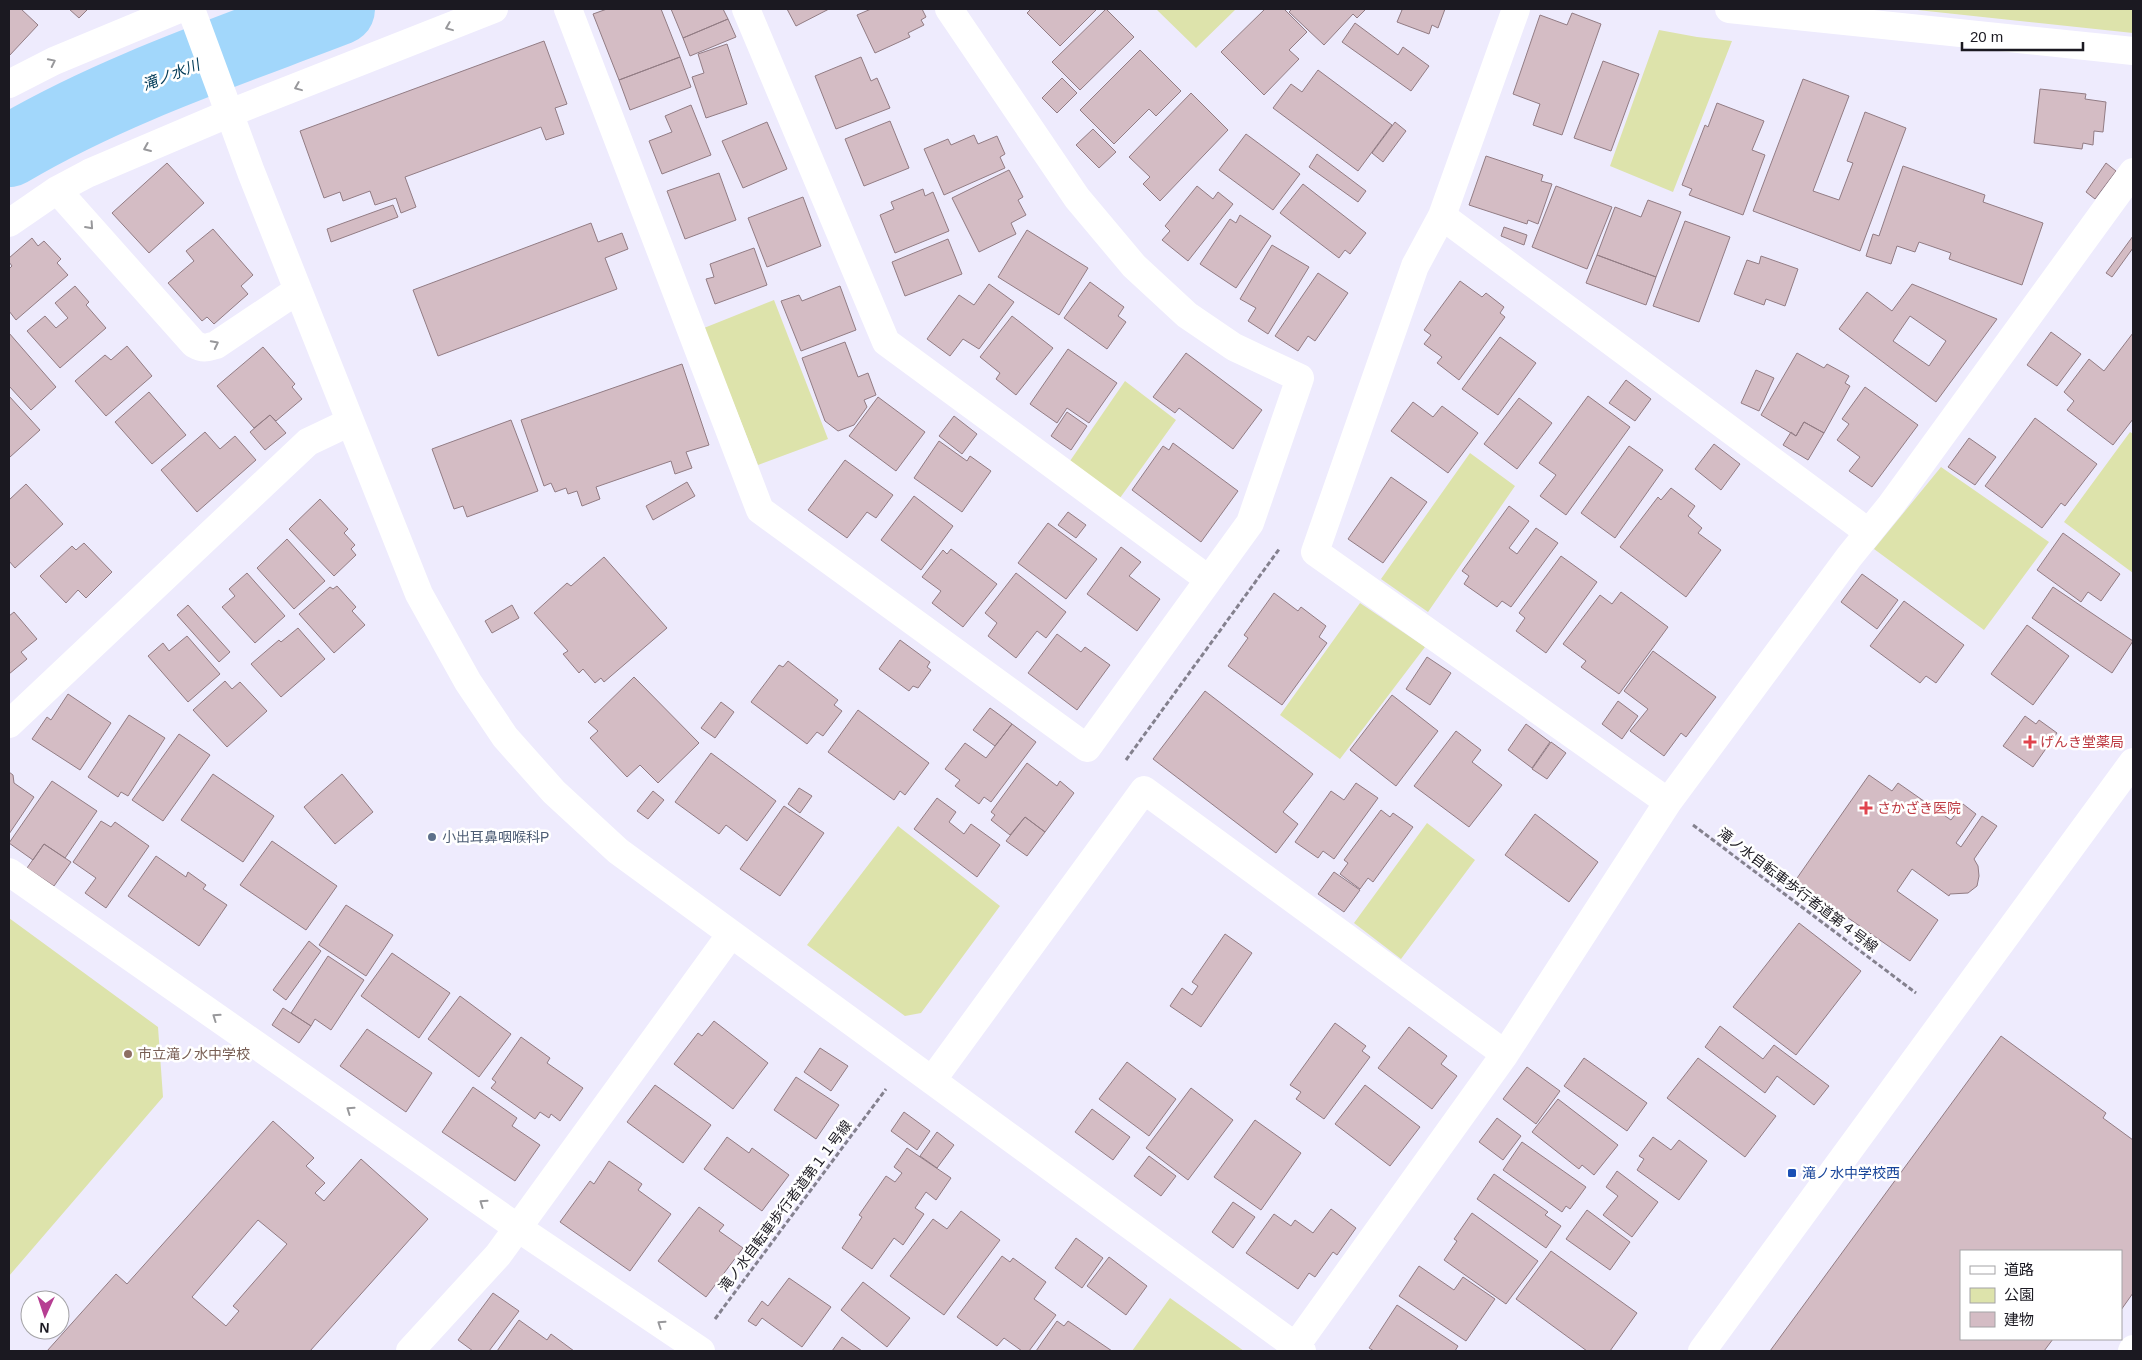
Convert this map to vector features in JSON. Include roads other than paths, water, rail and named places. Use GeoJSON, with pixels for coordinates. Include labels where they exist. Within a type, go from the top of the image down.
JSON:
{"type":"FeatureCollection","features":[{"type":"Feature","properties":{"kind":"street"},"geometry":{"type":"LineString","coordinates":[[9,84],[54,61],[179,9]]}},
{"type":"Feature","properties":{"kind":"street"},"geometry":{"type":"LineString","coordinates":[[190,9],[204,42],[251,172],[419,594],[468,682],[505,737],[554,792],[618,851],[933,1079],[1299,1349],[1505,1054],[1668,802],[1868,532],[1891,505],[2133,172]]}},
{"type":"Feature","properties":{"kind":"street"},"geometry":{"type":"LineString","coordinates":[[9,223],[57,190],[89,173],[230,113],[494,9]]}},
{"type":"Feature","properties":{"kind":"street"},"geometry":{"type":"LineString","coordinates":[[568,9],[760,510],[1087,748],[1250,523],[1300,378],[1234,347],[1187,315],[1134,266],[1078,198],[949,9]]}},
{"type":"Feature","properties":{"kind":"street"},"geometry":{"type":"LineString","coordinates":[[746,9],[886,342],[1208,579]]}},
{"type":"Feature","properties":{"kind":"street"},"geometry":{"type":"LineString","coordinates":[[1516,9],[1442,216],[1415,266],[1315,552],[1668,802]]}},
{"type":"Feature","properties":{"kind":"street"},"geometry":{"type":"LineString","coordinates":[[1728,9],[2133,51]]}},
{"type":"Feature","properties":{"kind":"street"},"geometry":{"type":"LineString","coordinates":[[57,190],[194,344],[201,348],[216,345],[298,290]]}},
{"type":"Feature","properties":{"kind":"street"},"geometry":{"type":"LineString","coordinates":[[1442,216],[1868,532]]}},
{"type":"Feature","properties":{"kind":"street"},"geometry":{"type":"LineString","coordinates":[[9,724],[308,442],[350,422]]}},
{"type":"Feature","properties":{"kind":"street"},"geometry":{"type":"LineString","coordinates":[[1702,1351],[2133,762]]}},
{"type":"Feature","properties":{"kind":"street"},"geometry":{"type":"LineString","coordinates":[[933,1079],[1144,790],[1505,1054]]}},
{"type":"Feature","properties":{"kind":"street"},"geometry":{"type":"LineString","coordinates":[[9,872],[518,1228],[701,1351]]}},
{"type":"Feature","properties":{"kind":"street"},"geometry":{"type":"LineString","coordinates":[[410,1351],[498,1255],[731,934]]}},
{"type":"Feature","properties":{"kind":"waterway","name":"滝ノ水川"},"geometry":{"type":"LineString","coordinates":[[9,151],[48,129],[129,91],[339,9]]}},
{"type":"Feature","properties":{"kind":"place","name":"げんき堂薬局"},"geometry":{"type":"Point","coordinates":[2030,742]}},
{"type":"Feature","properties":{"kind":"place","name":"さかざき医院"},"geometry":{"type":"Point","coordinates":[1866,808]}},
{"type":"Feature","properties":{"kind":"place","name":"小出耳鼻咽喉科P"},"geometry":{"type":"Point","coordinates":[432,837]}},
{"type":"Feature","properties":{"kind":"place","name":"市立滝ノ水中学校"},"geometry":{"type":"Point","coordinates":[128,1054]}},
{"type":"Feature","properties":{"kind":"place","name":"滝ノ水中学校西"},"geometry":{"type":"Point","coordinates":[1792,1173]}}]}
